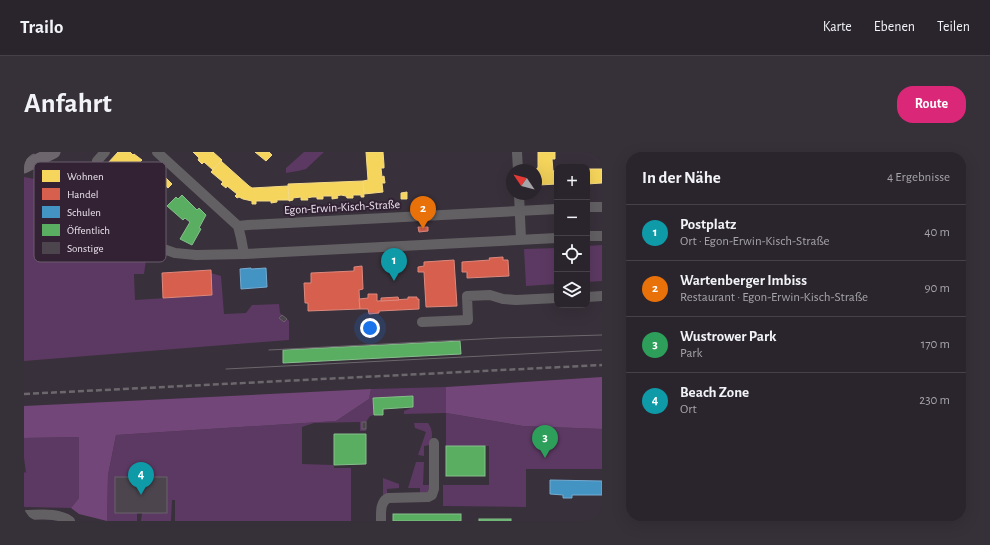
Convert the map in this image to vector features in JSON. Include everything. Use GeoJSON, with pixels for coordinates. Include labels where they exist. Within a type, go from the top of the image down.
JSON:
{"type":"FeatureCollection","features":[{"type":"Feature","properties":{"kind":"main road"},"geometry":{"type":"LineString","coordinates":[[30,164],[54,152]]}},
{"type":"Feature","properties":{"kind":"street"},"geometry":{"type":"LineString","coordinates":[[24,152],[30,164]]}},
{"type":"Feature","properties":{"kind":"street"},"geometry":{"type":"LineString","coordinates":[[97,162],[105,152]]}},
{"type":"Feature","properties":{"kind":"street"},"geometry":{"type":"LineString","coordinates":[[157,152],[238,226],[244,254]]}},
{"type":"Feature","properties":{"kind":"street"},"geometry":{"type":"LineString","coordinates":[[517,152],[518,164]]}},
{"type":"Feature","properties":{"kind":"street"},"geometry":{"type":"LineString","coordinates":[[519,200],[522,239]]}},
{"type":"Feature","properties":{"kind":"street"},"geometry":{"type":"LineString","coordinates":[[590,207],[602,207]]}},
{"type":"Feature","properties":{"kind":"street","name":"Egon-Erwin-Kisch-Straße"},"geometry":{"type":"LineString","coordinates":[[238,226],[248,224],[554,209]]}},
{"type":"Feature","properties":{"kind":"street"},"geometry":{"type":"LineString","coordinates":[[590,236],[602,236]]}},
{"type":"Feature","properties":{"kind":"street"},"geometry":{"type":"LineString","coordinates":[[166,250],[189,255],[244,254],[554,238]]}},
{"type":"Feature","properties":{"kind":"street"},"geometry":{"type":"LineString","coordinates":[[422,322],[468,320],[467,296],[490,295],[502,299],[516,300],[554,298]]}},
{"type":"Feature","properties":{"kind":"street"},"geometry":{"type":"LineString","coordinates":[[590,297],[602,296]]}},
{"type":"Feature","properties":{"kind":"street"},"geometry":{"type":"LineString","coordinates":[[381,521],[381,508],[384,500],[388,498],[428,497],[432,495],[434,489],[434,443]]}},
{"type":"Feature","properties":{"kind":"street"},"geometry":{"type":"LineString","coordinates":[[24,515],[61,516],[70,521]]}},
{"type":"Feature","properties":{"kind":"shaded area"},"geometry":{"type":"Polygon","coordinates":[[[304,152],[324,152],[306,169],[286,173],[286,168],[304,152]]]}},
{"type":"Feature","properties":{"kind":"shaded area"},"geometry":{"type":"Polygon","coordinates":[[[24,177],[34,179],[34,262],[146,262],[144,274],[134,274],[135,300],[212,295],[211,273],[221,276],[224,314],[246,313],[252,305],[279,304],[280,313],[282,315],[280,318],[284,322],[287,319],[289,321],[289,340],[24,361],[24,177]]]}},
{"type":"Feature","properties":{"kind":"shaded area"},"geometry":{"type":"Polygon","coordinates":[[[602,245],[602,281],[590,282],[590,246],[602,245]]]}},
{"type":"Feature","properties":{"kind":"shaded area"},"geometry":{"type":"Polygon","coordinates":[[[554,248],[554,284],[526,286],[524,249],[554,248]]]}},
{"type":"Feature","properties":{"kind":"shaded area"},"geometry":{"type":"Polygon","coordinates":[[[602,377],[602,429],[523,426],[446,413],[446,387],[602,377]]]}},
{"type":"Feature","properties":{"kind":"shaded area"},"geometry":{"type":"Polygon","coordinates":[[[446,387],[446,413],[404,414],[404,411],[413,407],[413,396],[373,398],[374,415],[370,416],[366,422],[362,422],[362,429],[366,429],[366,431],[360,431],[360,422],[314,423],[302,427],[302,464],[334,465],[334,468],[351,468],[351,521],[175,521],[175,500],[172,500],[171,521],[141,521],[142,513],[166,513],[167,477],[116,477],[137,513],[137,521],[107,521],[108,475],[116,435],[336,421],[369,399],[371,389],[446,387]]]}},
{"type":"Feature","properties":{"kind":"shaded area"},"geometry":{"type":"Polygon","coordinates":[[[371,389],[369,399],[336,421],[116,435],[108,475],[107,521],[79,514],[71,508],[79,498],[79,437],[24,438],[24,406],[371,389]]]}},
{"type":"Feature","properties":{"kind":"shaded area"},"geometry":{"type":"Polygon","coordinates":[[[446,413],[523,426],[602,429],[602,469],[526,469],[526,507],[443,506],[443,485],[489,485],[489,446],[446,446],[446,413]]]}},
{"type":"Feature","properties":{"kind":"shaded area"},"geometry":{"type":"Polygon","coordinates":[[[414,423],[428,423],[431,428],[432,440],[430,445],[424,446],[424,456],[418,455],[426,432],[415,428],[414,423]]]}},
{"type":"Feature","properties":{"kind":"shaded area"},"geometry":{"type":"Polygon","coordinates":[[[79,437],[79,498],[71,508],[24,507],[24,472],[26,473],[24,438],[79,437]]]}},
{"type":"Feature","properties":{"kind":"shaded area"},"geometry":{"type":"Polygon","coordinates":[[[416,462],[424,462],[423,485],[430,485],[428,491],[425,493],[420,494],[420,488],[408,488],[416,462]]]}},
{"type":"Feature","properties":{"kind":"shaded area"},"geometry":{"type":"Polygon","coordinates":[[[383,478],[399,484],[399,488],[387,489],[387,495],[383,496],[383,478]]]}},
{"type":"Feature","properties":{"kind":"building: Wohnen"},"geometry":{"type":"Polygon","coordinates":[[[118,152],[130,152],[142,160],[140,162],[109,162],[118,152]]]}},
{"type":"Feature","properties":{"kind":"building: Wohnen"},"geometry":{"type":"Polygon","coordinates":[[[193,152],[213,152],[222,160],[213,170],[204,162],[202,164],[193,152]]]}},
{"type":"Feature","properties":{"kind":"building: Wohnen"},"geometry":{"type":"Polygon","coordinates":[[[255,152],[269,152],[272,155],[266,161],[255,152]]]}},
{"type":"Feature","properties":{"kind":"building: Wohnen"},"geometry":{"type":"Polygon","coordinates":[[[366,152],[383,152],[384,168],[381,168],[382,177],[384,176],[385,183],[382,183],[383,192],[364,194],[363,181],[368,180],[366,152]]]}},
{"type":"Feature","properties":{"kind":"building: Wohnen"},"geometry":{"type":"Polygon","coordinates":[[[538,152],[555,152],[555,159],[552,159],[554,184],[542,185],[542,164],[538,164],[538,152]]]}},
{"type":"Feature","properties":{"kind":"building: Wohnen"},"geometry":{"type":"Polygon","coordinates":[[[221,161],[252,188],[288,186],[289,200],[277,200],[277,202],[271,203],[271,201],[256,201],[256,204],[252,204],[252,201],[239,197],[237,198],[235,196],[237,194],[227,186],[226,188],[221,184],[223,182],[211,172],[221,161]]]}},
{"type":"Feature","properties":{"kind":"building: Wohnen"},"geometry":{"type":"Polygon","coordinates":[[[590,169],[602,169],[602,183],[590,184],[590,169]]]}},
{"type":"Feature","properties":{"kind":"building: Wohnen"},"geometry":{"type":"Polygon","coordinates":[[[166,178],[172,184],[168,188],[166,186],[166,178]]]}},
{"type":"Feature","properties":{"kind":"building: Wohnen"},"geometry":{"type":"Polygon","coordinates":[[[363,181],[364,197],[361,197],[361,195],[353,195],[353,198],[347,198],[346,196],[341,195],[337,196],[338,198],[332,199],[332,196],[323,196],[323,199],[312,197],[307,198],[308,200],[301,200],[301,197],[293,198],[293,200],[289,201],[288,184],[363,181]]]}},
{"type":"Feature","properties":{"kind":"building: Wohnen"},"geometry":{"type":"Polygon","coordinates":[[[407,192],[407,199],[401,199],[401,193],[407,192]]]}},
{"type":"Feature","properties":{"kind":"building: Handel"},"geometry":{"type":"Polygon","coordinates":[[[418,227],[428,227],[428,231],[419,232],[418,227]]]}},
{"type":"Feature","properties":{"kind":"building: Handel"},"geometry":{"type":"Polygon","coordinates":[[[503,257],[503,260],[508,260],[509,276],[467,278],[467,272],[462,272],[462,262],[490,260],[489,258],[503,257]]]}},
{"type":"Feature","properties":{"kind":"building: Handel"},"geometry":{"type":"Polygon","coordinates":[[[454,260],[457,306],[426,307],[424,272],[418,272],[418,267],[424,266],[424,262],[454,260]]]}},
{"type":"Feature","properties":{"kind":"building: Handel"},"geometry":{"type":"Polygon","coordinates":[[[362,266],[363,289],[359,290],[360,309],[308,311],[308,303],[305,303],[304,283],[311,283],[311,273],[354,271],[354,267],[362,266]]]}},
{"type":"Feature","properties":{"kind":"building: Handel"},"geometry":{"type":"Polygon","coordinates":[[[211,270],[212,295],[163,298],[162,273],[211,270]]]}},
{"type":"Feature","properties":{"kind":"building: Handel"},"geometry":{"type":"Polygon","coordinates":[[[368,294],[377,294],[377,301],[417,297],[417,299],[419,299],[419,309],[379,311],[379,313],[369,314],[368,309],[360,309],[359,299],[368,298],[368,294]]]}},
{"type":"Feature","properties":{"kind":"building: Handel"},"geometry":{"type":"Polygon","coordinates":[[[398,297],[399,300],[381,301],[381,298],[398,297]]]}},
{"type":"Feature","properties":{"kind":"building: Schulen"},"geometry":{"type":"Polygon","coordinates":[[[266,268],[267,287],[241,289],[240,269],[266,268]]]}},
{"type":"Feature","properties":{"kind":"building: Schulen"},"geometry":{"type":"Polygon","coordinates":[[[550,480],[602,481],[602,495],[572,495],[572,498],[563,498],[563,495],[550,494],[550,480]]]}},
{"type":"Feature","properties":{"kind":"building: Öffentlich"},"geometry":{"type":"Polygon","coordinates":[[[182,195],[197,210],[199,208],[206,215],[199,228],[201,229],[192,245],[180,239],[190,222],[185,218],[183,220],[167,206],[176,197],[178,199],[182,195]]]}},
{"type":"Feature","properties":{"kind":"building: Öffentlich"},"geometry":{"type":"Polygon","coordinates":[[[460,341],[461,354],[283,363],[283,350],[460,341]]]}},
{"type":"Feature","properties":{"kind":"building: Öffentlich"},"geometry":{"type":"Polygon","coordinates":[[[413,396],[413,407],[383,409],[383,415],[374,415],[373,398],[413,396]]]}},
{"type":"Feature","properties":{"kind":"building: Öffentlich"},"geometry":{"type":"Polygon","coordinates":[[[334,434],[366,434],[366,464],[334,465],[334,434]]]}},
{"type":"Feature","properties":{"kind":"building: Öffentlich"},"geometry":{"type":"Polygon","coordinates":[[[446,446],[485,446],[485,476],[446,476],[446,446]]]}},
{"type":"Feature","properties":{"kind":"building: Öffentlich"},"geometry":{"type":"Polygon","coordinates":[[[393,514],[461,514],[461,521],[393,521],[393,514]]]}},
{"type":"Feature","properties":{"kind":"building: Öffentlich"},"geometry":{"type":"Polygon","coordinates":[[[479,519],[511,519],[511,521],[479,521],[479,519]]]}},
{"type":"Feature","properties":{"kind":"building: Sonstige"},"geometry":{"type":"Polygon","coordinates":[[[282,315],[287,319],[284,322],[279,318],[282,315]]]}},
{"type":"Feature","properties":{"kind":"building: Sonstige"},"geometry":{"type":"Polygon","coordinates":[[[362,422],[366,422],[366,429],[362,429],[362,422]]]}},
{"type":"Feature","properties":{"kind":"building: Sonstige"},"geometry":{"type":"Polygon","coordinates":[[[115,477],[167,477],[167,513],[115,513],[115,477]]]}},
{"type":"Feature","properties":{"kind":"tram line"},"geometry":{"type":"LineString","coordinates":[[269,350],[500,338],[602,335]]}},
{"type":"Feature","properties":{"kind":"tram line"},"geometry":{"type":"LineString","coordinates":[[226,369],[602,350]]}},
{"type":"Feature","properties":{"kind":"railway"},"geometry":{"type":"LineString","coordinates":[[24,394],[602,365]]}},
{"type":"Feature","properties":{"kind":"place","name":"Wartenberger Imbiss"},"geometry":{"type":"Point","coordinates":[423,229]}},
{"type":"Feature","properties":{"kind":"place","name":"Postplatz"},"geometry":{"type":"Point","coordinates":[394,281]}},
{"type":"Feature","properties":{"kind":"place","name":"Wustrower Park"},"geometry":{"type":"Point","coordinates":[545,458]}},
{"type":"Feature","properties":{"kind":"place","name":"Beach Zone"},"geometry":{"type":"Point","coordinates":[141,495]}}]}
